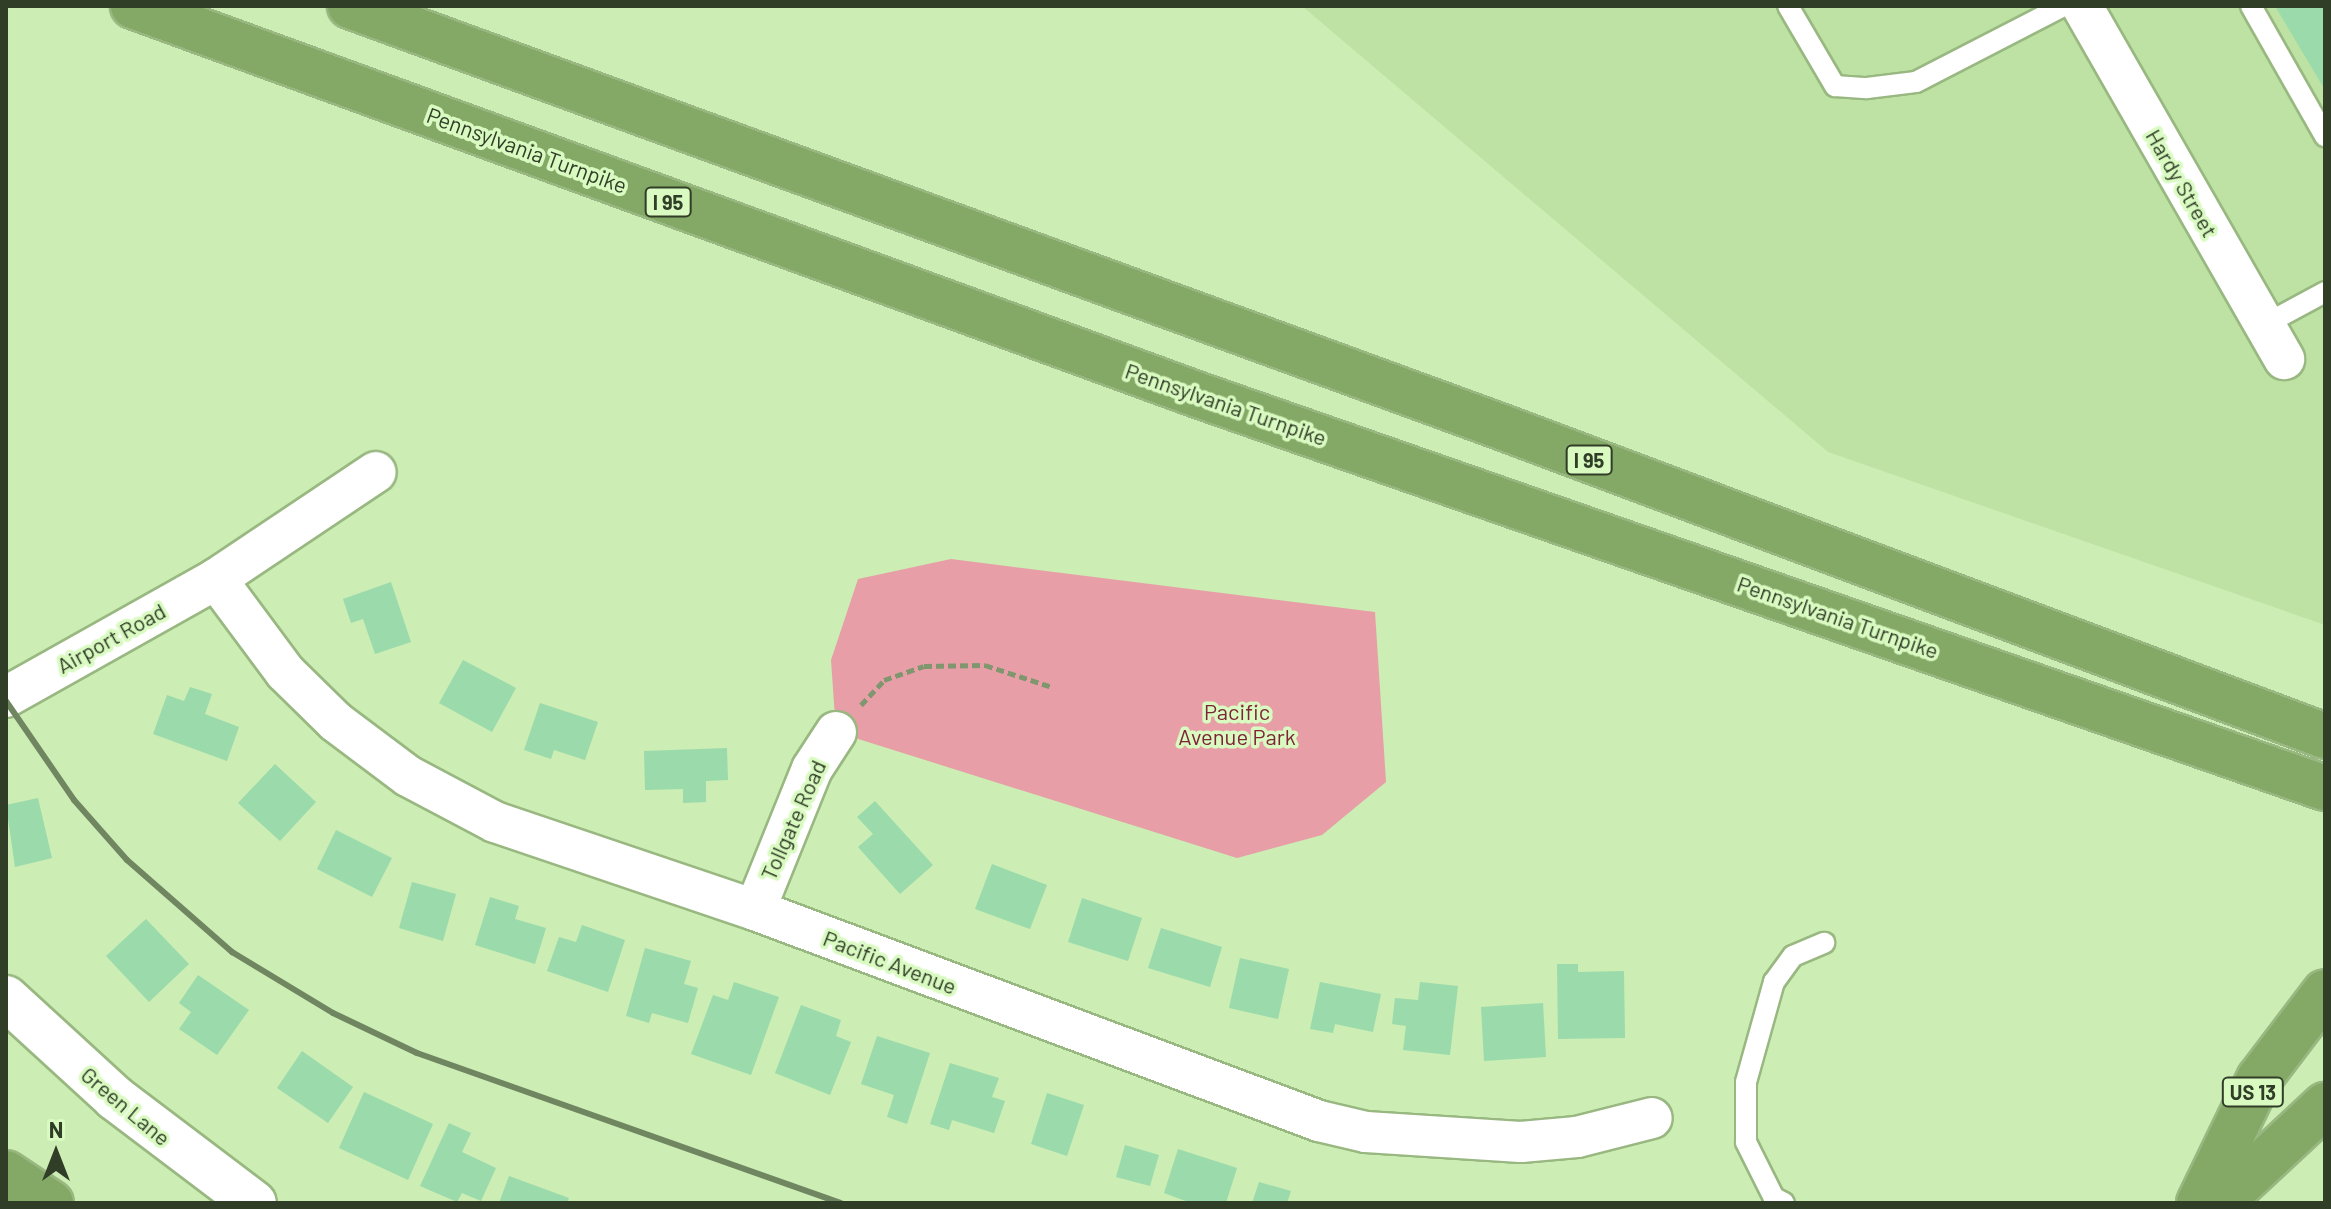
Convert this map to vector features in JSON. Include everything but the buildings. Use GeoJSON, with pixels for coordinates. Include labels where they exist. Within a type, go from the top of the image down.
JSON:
{"type":"FeatureCollection","features":[{"type":"Feature","properties":{"kind":"highway","name":"Pennsylvania Turnpike"},"geometry":{"type":"LineString","coordinates":[[133,6],[1204,397],[2325,788]]}},
{"type":"Feature","properties":{"kind":"highway","name":"I 95"},"geometry":{"type":"LineString","coordinates":[[350,6],[1485,420],[2325,736]]}},
{"type":"Feature","properties":{"kind":"highway","name":"US 13"},"geometry":{"type":"LineString","coordinates":[[2199,1203],[2259,1079],[2325,992]]}},
{"type":"Feature","properties":{"kind":"highway","name":"US 13"},"geometry":{"type":"LineString","coordinates":[[2220,1203],[2325,1105]]}},
{"type":"Feature","properties":{"kind":"highway"},"geometry":{"type":"LineString","coordinates":[[6,1173],[51,1203]]}},
{"type":"Feature","properties":{"kind":"street","name":"Hardy Street"},"geometry":{"type":"LineString","coordinates":[[2082,6],[2284,359]]}},
{"type":"Feature","properties":{"kind":"street","name":"Airport Road"},"geometry":{"type":"LineString","coordinates":[[6,697],[216,579],[376,472]]}},
{"type":"Feature","properties":{"kind":"street","name":"Pacific Avenue"},"geometry":{"type":"LineString","coordinates":[[216,579],[285,672],[346,731],[408,776],[495,822],[755,910],[1319,1121],[1366,1132],[1521,1142],[1577,1137],[1652,1118]]}},
{"type":"Feature","properties":{"kind":"street","name":"Tollgate Road"},"geometry":{"type":"LineString","coordinates":[[755,910],[806,783],[836,732]]}},
{"type":"Feature","properties":{"kind":"street","name":"Green Lane"},"geometry":{"type":"LineString","coordinates":[[6,998],[115,1098],[254,1203]]}},
{"type":"Feature","properties":{"kind":"lane"},"geometry":{"type":"LineString","coordinates":[[1788,6],[1835,86],[1867,88],[1916,82],[2063,6]]}},
{"type":"Feature","properties":{"kind":"lane"},"geometry":{"type":"LineString","coordinates":[[2251,6],[2325,136]]}},
{"type":"Feature","properties":{"kind":"lane"},"geometry":{"type":"LineString","coordinates":[[2264,325],[2325,292]]}},
{"type":"Feature","properties":{"kind":"lane"},"geometry":{"type":"LineString","coordinates":[[1784,1203],[1774,1198],[1746,1142],[1746,1082],[1774,982],[1793,956],[1824,943]]}},
{"type":"Feature","properties":{"kind":"path"},"geometry":{"type":"LineString","coordinates":[[836,732],[884,680],[924,666],[985,665],[1052,687]]}},
{"type":"Feature","properties":{"kind":"shaded area"},"geometry":{"type":"Polygon","coordinates":[[[1302,6],[2325,6],[2325,625],[1828,452],[1302,6]]]}},
{"type":"Feature","properties":{"kind":"green space","name":"Pacific Avenue Park"},"geometry":{"type":"Polygon","coordinates":[[[951,559],[1375,612],[1386,782],[1322,835],[1237,858],[836,732],[831,660],[858,579],[951,559]]]}},
{"type":"Feature","properties":{"kind":"railway"},"geometry":{"type":"LineString","coordinates":[[6,701],[74,800],[127,860],[232,952],[333,1013],[417,1053],[840,1203]]}}]}
